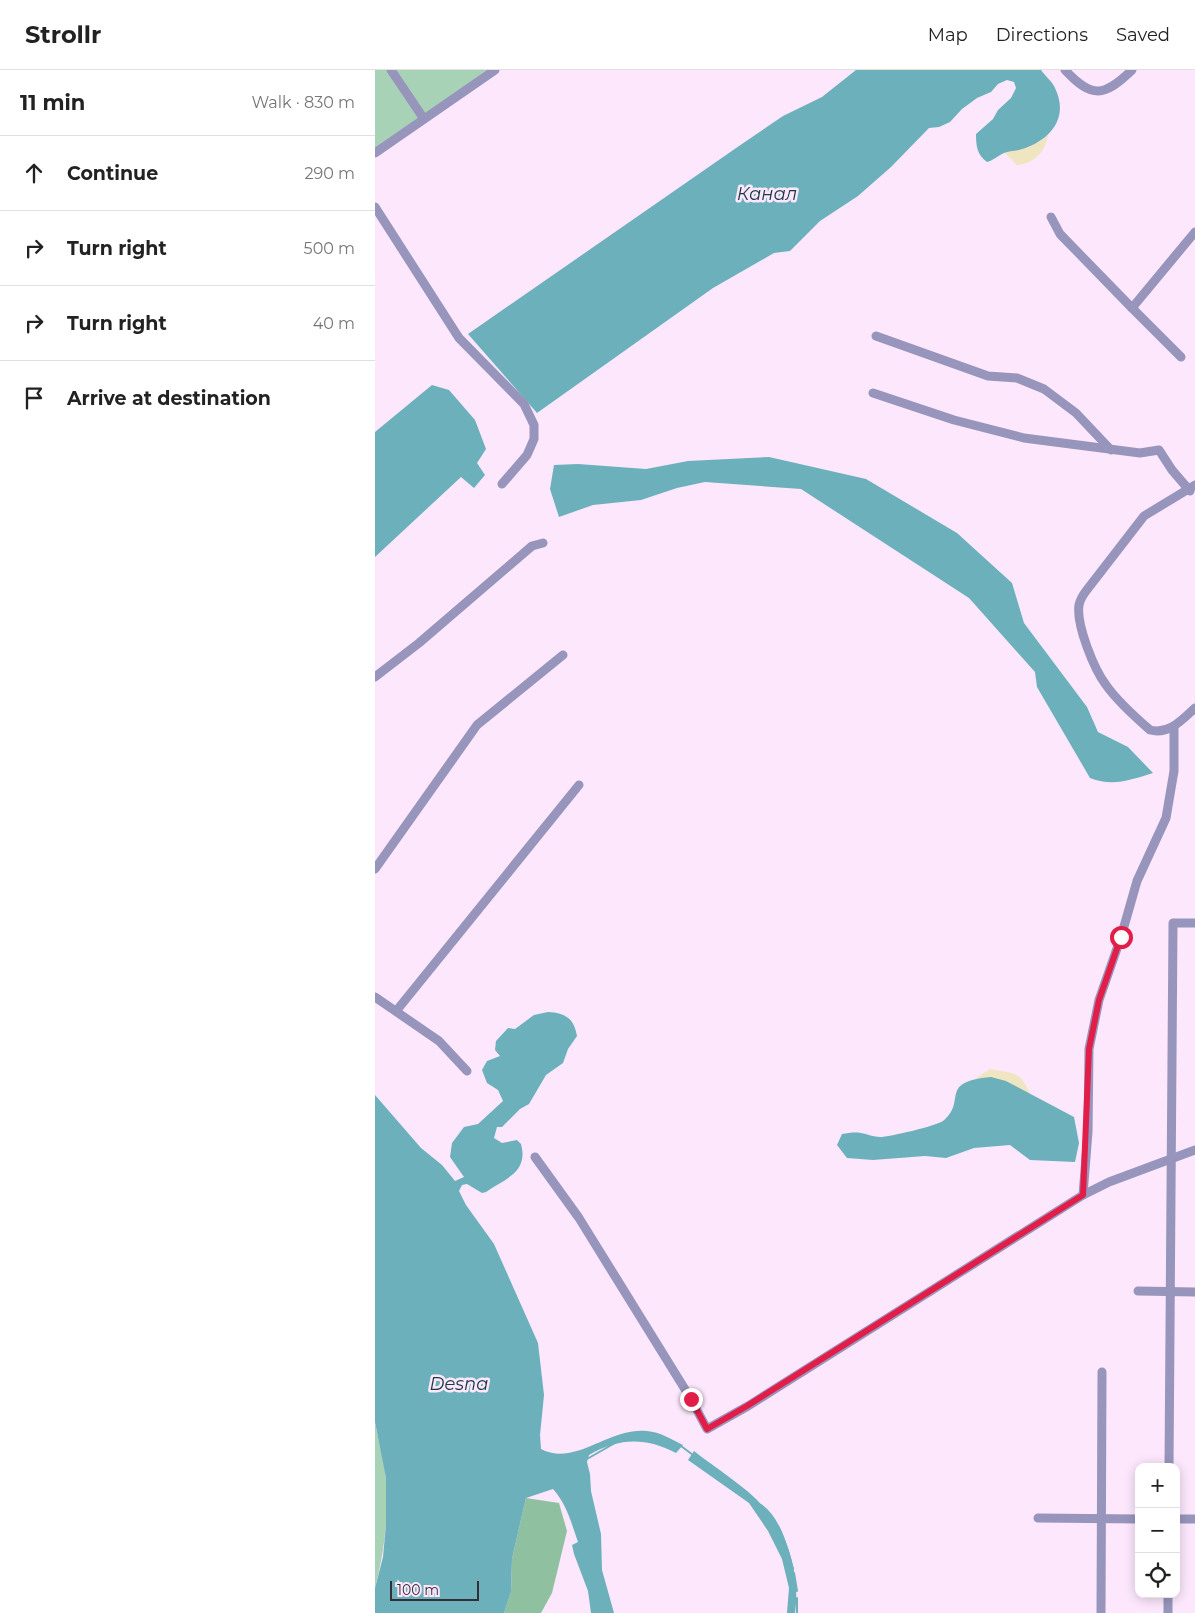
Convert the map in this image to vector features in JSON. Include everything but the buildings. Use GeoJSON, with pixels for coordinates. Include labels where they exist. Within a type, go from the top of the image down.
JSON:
{"type":"FeatureCollection","features":[{"type":"Feature","properties":{"kind":"street"},"geometry":{"type":"LineString","coordinates":[[391,70],[424,119]]}},
{"type":"Feature","properties":{"kind":"street"},"geometry":{"type":"LineString","coordinates":[[375,153],[495,70]]}},
{"type":"Feature","properties":{"kind":"street"},"geometry":{"type":"LineString","coordinates":[[1065,70],[1083,89],[1093,92],[1111,88],[1132,70]]}},
{"type":"Feature","properties":{"kind":"street"},"geometry":{"type":"LineString","coordinates":[[375,207],[459,338],[524,404],[534,425],[534,439],[527,455],[502,484]]}},
{"type":"Feature","properties":{"kind":"street"},"geometry":{"type":"LineString","coordinates":[[1051,217],[1061,234],[1181,357]]}},
{"type":"Feature","properties":{"kind":"street"},"geometry":{"type":"LineString","coordinates":[[1132,308],[1195,232]]}},
{"type":"Feature","properties":{"kind":"street"},"geometry":{"type":"LineString","coordinates":[[877,336],[988,376],[1017,378],[1038,386],[1076,413],[1111,450]]}},
{"type":"Feature","properties":{"kind":"street"},"geometry":{"type":"LineString","coordinates":[[873,393],[954,420],[1024,438],[1139,453],[1159,450],[1172,470],[1192,488],[1144,516],[1086,591],[1079,603],[1081,627],[1099,674],[1107,686],[1150,730],[1157,732],[1175,726],[1195,708]]}},
{"type":"Feature","properties":{"kind":"street"},"geometry":{"type":"LineString","coordinates":[[375,677],[419,643],[532,546],[543,543]]}},
{"type":"Feature","properties":{"kind":"street"},"geometry":{"type":"LineString","coordinates":[[375,869],[477,725],[563,655]]}},
{"type":"Feature","properties":{"kind":"street"},"geometry":{"type":"LineString","coordinates":[[1083,1195],[1088,1132],[1087,1071],[1099,1000],[1121,937],[1137,882],[1166,818],[1174,771],[1175,726]]}},
{"type":"Feature","properties":{"kind":"street"},"geometry":{"type":"LineString","coordinates":[[397,1010],[579,786]]}},
{"type":"Feature","properties":{"kind":"street"},"geometry":{"type":"LineString","coordinates":[[1169,1463],[1173,923],[1195,923]]}},
{"type":"Feature","properties":{"kind":"street"},"geometry":{"type":"LineString","coordinates":[[375,997],[397,1010],[439,1041],[467,1071]]}},
{"type":"Feature","properties":{"kind":"street"},"geometry":{"type":"LineString","coordinates":[[535,1156],[579,1218],[691,1399],[707,1429],[747,1406],[1083,1195],[1109,1182],[1195,1150]]}},
{"type":"Feature","properties":{"kind":"street"},"geometry":{"type":"LineString","coordinates":[[1138,1291],[1195,1292]]}},
{"type":"Feature","properties":{"kind":"street"},"geometry":{"type":"LineString","coordinates":[[1101,1613],[1102,1372]]}},
{"type":"Feature","properties":{"kind":"street"},"geometry":{"type":"LineString","coordinates":[[1038,1518],[1135,1519]]}},
{"type":"Feature","properties":{"kind":"street"},"geometry":{"type":"LineString","coordinates":[[1180,1519],[1195,1519]]}},
{"type":"Feature","properties":{"kind":"street"},"geometry":{"type":"LineString","coordinates":[[1168,1598],[1168,1613]]}},
{"type":"Feature","properties":{"kind":"green space"},"geometry":{"type":"Polygon","coordinates":[[[375,70],[491,70],[375,151],[375,70]]]}},
{"type":"Feature","properties":{"kind":"green space"},"geometry":{"type":"Polygon","coordinates":[[[375,1422],[386,1478],[387,1506],[383,1548],[375,1588],[375,1422]]]}},
{"type":"Feature","properties":{"kind":"green space"},"geometry":{"type":"Polygon","coordinates":[[[526,1498],[559,1503],[567,1531],[552,1593],[541,1613],[504,1613],[511,1592],[512,1559],[526,1498]]]}},
{"type":"Feature","properties":{"kind":"sand"},"geometry":{"type":"Polygon","coordinates":[[[1048,135],[1042,151],[1029,162],[1017,165],[1004,152],[1027,147],[1048,135]]]}},
{"type":"Feature","properties":{"kind":"sand"},"geometry":{"type":"Polygon","coordinates":[[[990,1069],[1011,1073],[1020,1077],[1031,1096],[1006,1081],[975,1079],[990,1069]]]}},
{"type":"Feature","properties":{"kind":"water","name":"Канал"},"geometry":{"type":"Polygon","coordinates":[[[856,70],[1041,70],[1054,85],[1059,99],[1060,110],[1054,128],[1048,135],[1030,146],[1006,152],[987,162],[978,150],[976,134],[993,119],[998,110],[1011,98],[1016,88],[1014,82],[1007,80],[998,84],[991,92],[977,98],[962,109],[950,122],[939,127],[929,128],[891,167],[858,196],[820,221],[790,251],[774,253],[713,288],[537,413],[468,334],[783,116],[822,97],[856,70]]]}},
{"type":"Feature","properties":{"kind":"water"},"geometry":{"type":"Polygon","coordinates":[[[432,385],[449,390],[475,420],[486,449],[477,463],[485,475],[474,488],[461,477],[375,557],[375,432],[432,385]]]}},
{"type":"Feature","properties":{"kind":"water"},"geometry":{"type":"Polygon","coordinates":[[[769,457],[866,479],[957,533],[1012,583],[1024,623],[1087,707],[1098,732],[1128,747],[1153,773],[1114,782],[1098,781],[1090,778],[1037,687],[1035,672],[969,598],[801,489],[705,482],[677,488],[641,500],[593,505],[559,517],[550,489],[554,465],[578,464],[646,469],[688,461],[769,457]]]}},
{"type":"Feature","properties":{"kind":"water","name":"Desna"},"geometry":{"type":"Polygon","coordinates":[[[548,1012],[564,1015],[568,1018],[574,1025],[577,1036],[568,1049],[563,1063],[546,1075],[529,1104],[520,1109],[502,1127],[497,1127],[494,1138],[502,1143],[517,1140],[521,1144],[523,1154],[518,1169],[507,1179],[486,1192],[482,1193],[467,1184],[462,1185],[459,1191],[466,1205],[494,1244],[538,1343],[544,1395],[540,1435],[541,1449],[554,1453],[567,1453],[633,1431],[656,1433],[683,1445],[676,1453],[654,1444],[643,1442],[622,1443],[600,1449],[589,1455],[587,1462],[591,1491],[601,1534],[602,1570],[614,1613],[591,1613],[588,1591],[572,1545],[578,1542],[565,1508],[553,1489],[526,1498],[512,1559],[511,1592],[504,1613],[375,1613],[375,1588],[383,1557],[386,1524],[386,1478],[375,1422],[375,1095],[421,1148],[442,1165],[455,1181],[464,1177],[450,1157],[452,1143],[464,1127],[478,1124],[503,1101],[498,1090],[487,1083],[482,1070],[487,1061],[500,1056],[495,1050],[496,1041],[508,1028],[515,1029],[534,1015],[548,1012]]]}},
{"type":"Feature","properties":{"kind":"water"},"geometry":{"type":"Polygon","coordinates":[[[991,1077],[1006,1081],[1074,1117],[1079,1143],[1075,1162],[1030,1160],[1010,1145],[974,1148],[946,1158],[925,1156],[873,1160],[847,1158],[837,1145],[842,1134],[859,1133],[885,1137],[939,1123],[950,1114],[956,1093],[964,1083],[991,1077]]]}},
{"type":"Feature","properties":{"kind":"water"},"geometry":{"type":"Polygon","coordinates":[[[694,1451],[752,1495],[776,1522],[792,1560],[796,1587],[795,1613],[787,1613],[789,1588],[782,1559],[768,1531],[749,1503],[688,1460],[694,1451]]]}},
{"type":"Feature","properties":{"kind":"waterway"},"geometry":{"type":"LineString","coordinates":[[587,1459],[615,1443]]}},
{"type":"Feature","properties":{"kind":"waterway"},"geometry":{"type":"LineString","coordinates":[[681,1446],[693,1455]]}},
{"type":"Feature","properties":{"kind":"waterway"},"geometry":{"type":"LineString","coordinates":[[761,1505],[768,1511],[778,1526],[793,1569]]}},
{"type":"Feature","properties":{"kind":"waterway"},"geometry":{"type":"LineString","coordinates":[[794,1573],[797,1591]]}},
{"type":"Feature","properties":{"kind":"waterway"},"geometry":{"type":"LineString","coordinates":[[797,1598],[797,1613]]}},
{"type":"Feature","properties":{"kind":"route"},"geometry":{"type":"LineString","coordinates":[[691,1399],[707,1429],[747,1406],[1083,1195],[1088,1132],[1087,1071],[1089,1049],[1099,1000],[1121,937]]}}]}
